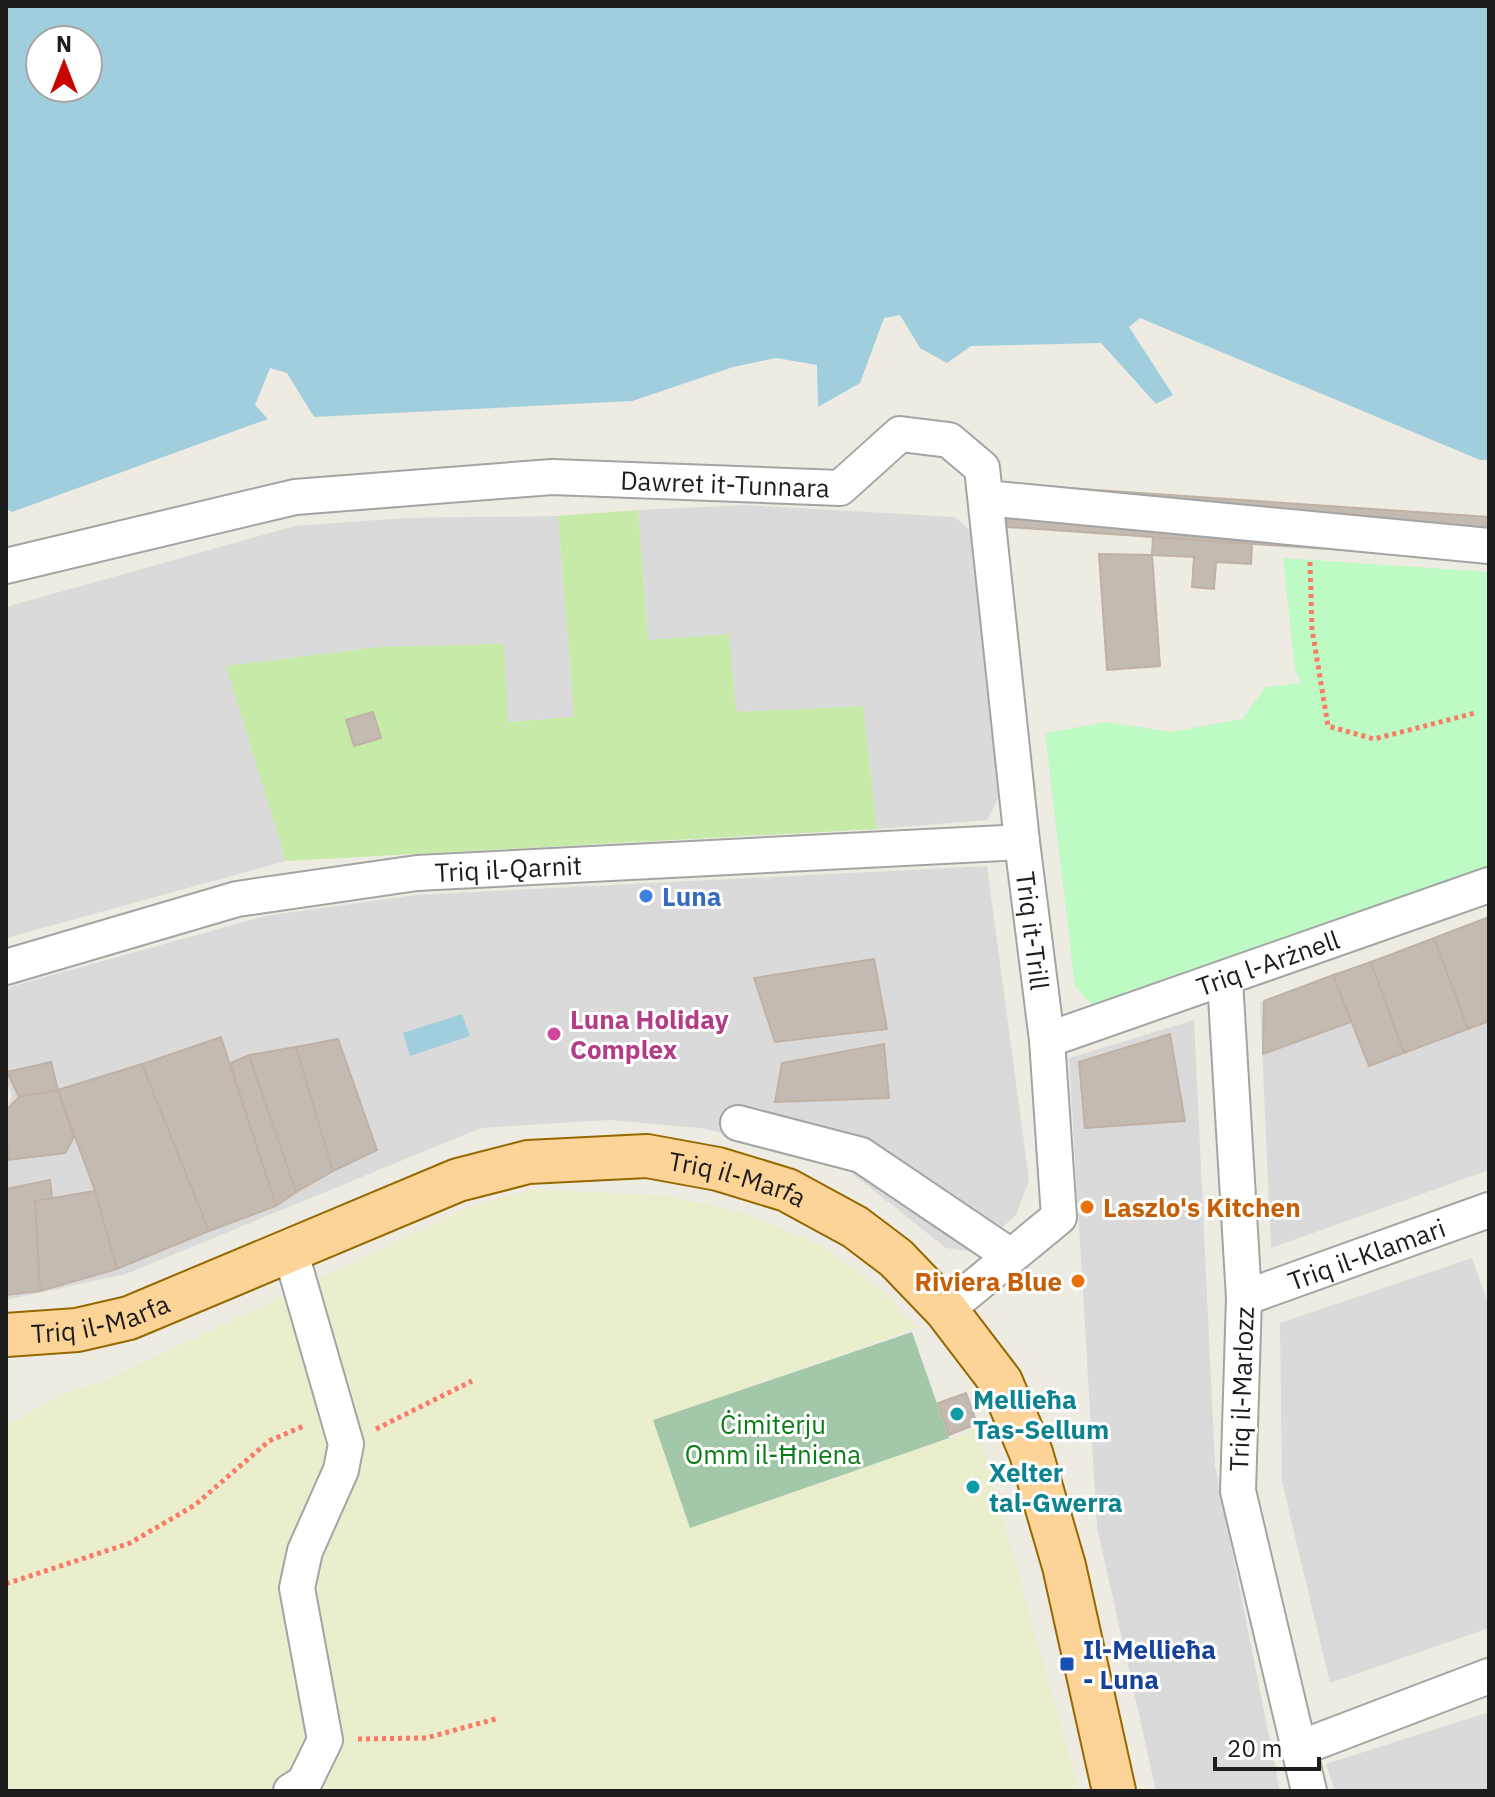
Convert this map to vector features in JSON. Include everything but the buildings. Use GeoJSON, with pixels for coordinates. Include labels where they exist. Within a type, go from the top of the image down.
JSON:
{"type":"FeatureCollection","features":[{"type":"Feature","properties":{"kind":"main road","name":"Triq il-Marfa"},"geometry":{"type":"LineString","coordinates":[[6,1335],[77,1330],[129,1318],[472,1177],[528,1162],[647,1156],[718,1169],[787,1190],[855,1227],[896,1258],[946,1310],[1001,1382],[1031,1453],[1064,1566],[1114,1791]]}},
{"type":"Feature","properties":{"kind":"street","name":"Dawret it-Tunnara"},"geometry":{"type":"LineString","coordinates":[[6,566],[295,497],[552,477],[840,488],[900,434],[949,440],[982,468],[986,498]]}},
{"type":"Feature","properties":{"kind":"street"},"geometry":{"type":"LineString","coordinates":[[986,498],[1489,546]]}},
{"type":"Feature","properties":{"kind":"street","name":"Triq it-Trill"},"geometry":{"type":"LineString","coordinates":[[946,1310],[1009,1255],[1059,1217],[1047,1040],[1022,842],[986,498]]}},
{"type":"Feature","properties":{"kind":"street","name":"Triq il-Qarnit"},"geometry":{"type":"LineString","coordinates":[[6,967],[237,899],[417,873],[1022,842]]}},
{"type":"Feature","properties":{"kind":"street","name":"Triq l-Arżnell"},"geometry":{"type":"LineString","coordinates":[[1047,1040],[1489,885]]}},
{"type":"Feature","properties":{"kind":"street","name":"Triq il-Marlozz"},"geometry":{"type":"LineString","coordinates":[[1225,980],[1244,1298],[1238,1491],[1309,1791]]}},
{"type":"Feature","properties":{"kind":"street"},"geometry":{"type":"LineString","coordinates":[[738,1123],[861,1155],[1009,1255]]}},
{"type":"Feature","properties":{"kind":"street","name":"Triq il-Klamari"},"geometry":{"type":"LineString","coordinates":[[1244,1298],[1489,1210]]}},
{"type":"Feature","properties":{"kind":"street"},"geometry":{"type":"LineString","coordinates":[[290,1250],[346,1444],[341,1470],[305,1551],[297,1588],[325,1740],[304,1783],[291,1791]]}},
{"type":"Feature","properties":{"kind":"street"},"geometry":{"type":"LineString","coordinates":[[1300,1748],[1489,1676]]}},
{"type":"Feature","properties":{"kind":"path"},"geometry":{"type":"LineString","coordinates":[[1309,529],[1312,629],[1328,726],[1374,739],[1475,713]]}},
{"type":"Feature","properties":{"kind":"path"},"geometry":{"type":"LineString","coordinates":[[6,1584],[130,1543],[195,1505],[269,1441],[306,1424],[346,1444],[472,1381]]}},
{"type":"Feature","properties":{"kind":"path"},"geometry":{"type":"LineString","coordinates":[[325,1740],[426,1738],[499,1718]]}},
{"type":"Feature","properties":{"kind":"shaded area"},"geometry":{"type":"Polygon","coordinates":[[[746,505],[955,517],[974,534],[1000,795],[987,820],[877,829],[863,706],[735,712],[648,640],[638,510],[746,505]]]}},
{"type":"Feature","properties":{"kind":"shaded area"},"geometry":{"type":"Polygon","coordinates":[[[558,516],[574,717],[507,722],[504,644],[377,647],[227,666],[286,861],[6,938],[6,607],[295,526],[404,518],[558,516]]]}},
{"type":"Feature","properties":{"kind":"shaded area"},"geometry":{"type":"Polygon","coordinates":[[[987,866],[1029,1180],[1016,1215],[974,1252],[946,1248],[834,1159],[700,1128],[610,1120],[481,1128],[126,1274],[6,1300],[6,1111],[12,1095],[6,1080],[6,988],[265,916],[415,895],[987,866]]]}},
{"type":"Feature","properties":{"kind":"shaded area"},"geometry":{"type":"Polygon","coordinates":[[[1489,917],[1489,1170],[1271,1248],[1260,1002],[1489,917]]]}},
{"type":"Feature","properties":{"kind":"shaded area"},"geometry":{"type":"Polygon","coordinates":[[[1194,1020],[1215,1465],[1280,1791],[1156,1791],[1097,1527],[1069,1058],[1194,1020]]]}},
{"type":"Feature","properties":{"kind":"shaded area"},"geometry":{"type":"Polygon","coordinates":[[[1472,1258],[1489,1306],[1489,1628],[1330,1683],[1282,1482],[1280,1323],[1472,1258]]]}},
{"type":"Feature","properties":{"kind":"shaded area"},"geometry":{"type":"Polygon","coordinates":[[[1489,1712],[1489,1791],[1335,1791],[1326,1764],[1489,1712]]]}},
{"type":"Feature","properties":{"kind":"green space"},"geometry":{"type":"Polygon","coordinates":[[[638,510],[648,640],[729,634],[736,712],[863,706],[877,829],[286,861],[226,666],[377,647],[504,644],[508,722],[574,717],[558,516],[638,510]]]}},
{"type":"Feature","properties":{"kind":"green space"},"geometry":{"type":"Polygon","coordinates":[[[1283,558],[1489,572],[1489,869],[1091,1004],[1075,986],[1045,733],[1107,722],[1170,732],[1243,719],[1265,687],[1301,683],[1295,669],[1283,558]]]}},
{"type":"Feature","properties":{"kind":"green space"},"geometry":{"type":"Polygon","coordinates":[[[536,1189],[665,1196],[742,1212],[826,1248],[885,1293],[917,1328],[654,1420],[690,1527],[978,1429],[1079,1791],[6,1791],[6,1426],[62,1394],[105,1381],[473,1205],[536,1189]]]}},
{"type":"Feature","properties":{"kind":"green space","name":"Ċimiterju Omm il-Ħniena"},"geometry":{"type":"Polygon","coordinates":[[[912,1332],[949,1438],[690,1528],[653,1420],[912,1332]]]}},
{"type":"Feature","properties":{"kind":"water"},"geometry":{"type":"Polygon","coordinates":[[[6,6],[1489,6],[1489,460],[1480,460],[1140,318],[1129,327],[1173,395],[1156,404],[1101,343],[971,346],[947,363],[920,348],[900,315],[884,318],[860,383],[818,407],[817,365],[776,358],[733,367],[632,401],[314,417],[287,373],[270,368],[255,405],[268,419],[12,512],[6,509],[6,6]]]}},
{"type":"Feature","properties":{"kind":"water"},"geometry":{"type":"Polygon","coordinates":[[[462,1014],[470,1036],[410,1056],[403,1033],[462,1014]]]}},
{"type":"Feature","properties":{"kind":"place","name":"Luna"},"geometry":{"type":"Point","coordinates":[646,896]}},
{"type":"Feature","properties":{"kind":"place","name":"Luna Holiday Complex"},"geometry":{"type":"Point","coordinates":[554,1034]}},
{"type":"Feature","properties":{"kind":"place","name":"Laszlo's Kitchen"},"geometry":{"type":"Point","coordinates":[1087,1207]}},
{"type":"Feature","properties":{"kind":"place","name":"Riviera Blue"},"geometry":{"type":"Point","coordinates":[1078,1281]}},
{"type":"Feature","properties":{"kind":"place","name":"Mellieħa Tas-Sellum"},"geometry":{"type":"Point","coordinates":[957,1414]}},
{"type":"Feature","properties":{"kind":"place","name":"Xelter tal-Gwerra"},"geometry":{"type":"Point","coordinates":[973,1487]}},
{"type":"Feature","properties":{"kind":"place","name":"Il-Mellieħa - Luna"},"geometry":{"type":"Point","coordinates":[1067,1664]}}]}
